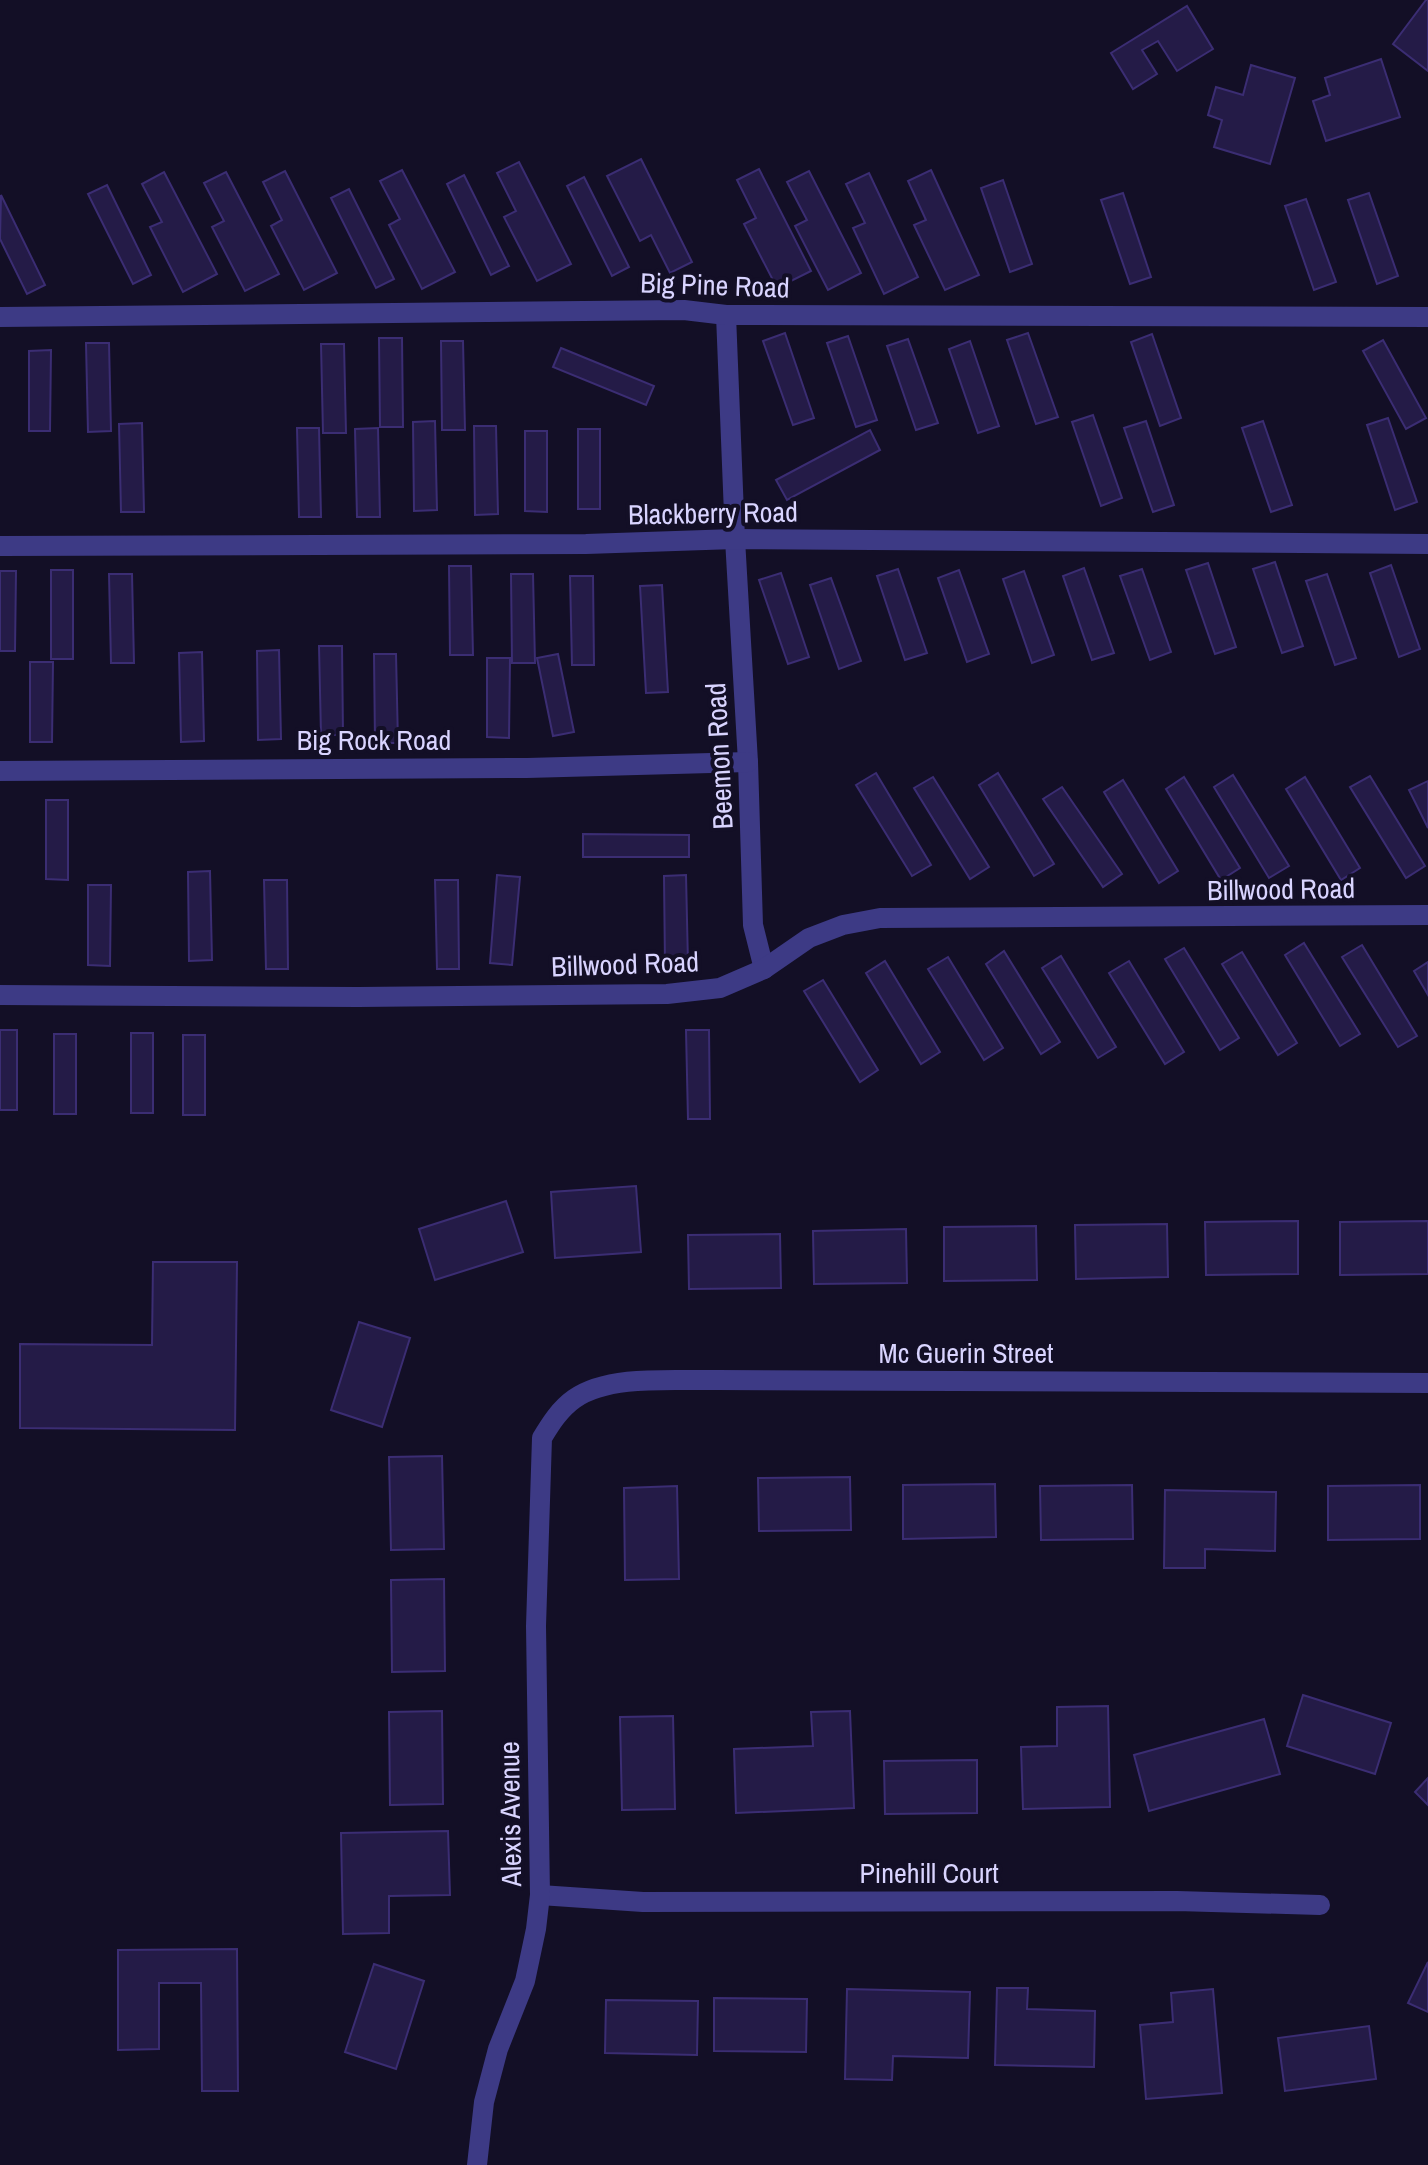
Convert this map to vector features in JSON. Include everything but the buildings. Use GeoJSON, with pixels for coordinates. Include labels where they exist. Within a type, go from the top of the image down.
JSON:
{"type":"FeatureCollection","features":[{"type":"Feature","properties":{"kind":"street","name":"Big Pine Road"},"geometry":{"type":"LineString","coordinates":[[0,317],[684,310],[726,315],[1428,317]]}},
{"type":"Feature","properties":{"kind":"street","name":"Beemon Road"},"geometry":{"type":"LineString","coordinates":[[726,315],[753,925],[764,969]]}},
{"type":"Feature","properties":{"kind":"street","name":"Blackberry Road"},"geometry":{"type":"LineString","coordinates":[[0,546],[586,544],[735,539],[1428,544]]}},
{"type":"Feature","properties":{"kind":"street","name":"Big Rock Road"},"geometry":{"type":"LineString","coordinates":[[0,771],[527,768],[748,762]]}},
{"type":"Feature","properties":{"kind":"street","name":"Billwood Road"},"geometry":{"type":"LineString","coordinates":[[0,995],[667,994],[720,988],[764,969],[809,938],[843,925],[880,918],[1428,915]]}},
{"type":"Feature","properties":{"kind":"street","name":"Mc Guerin Street"},"geometry":{"type":"LineString","coordinates":[[542,1454],[542,1438],[556,1416],[575,1399],[598,1387],[621,1383],[717,1380],[1428,1383]]}},
{"type":"Feature","properties":{"kind":"street","name":"Alexis Avenue"},"geometry":{"type":"LineString","coordinates":[[477,2165],[484,2102],[498,2049],[525,1981],[540,1895],[536,1626],[542,1454]]}},
{"type":"Feature","properties":{"kind":"street","name":"Pinehill Court"},"geometry":{"type":"LineString","coordinates":[[540,1895],[643,1902],[1177,1901],[1320,1905]]}}]}
